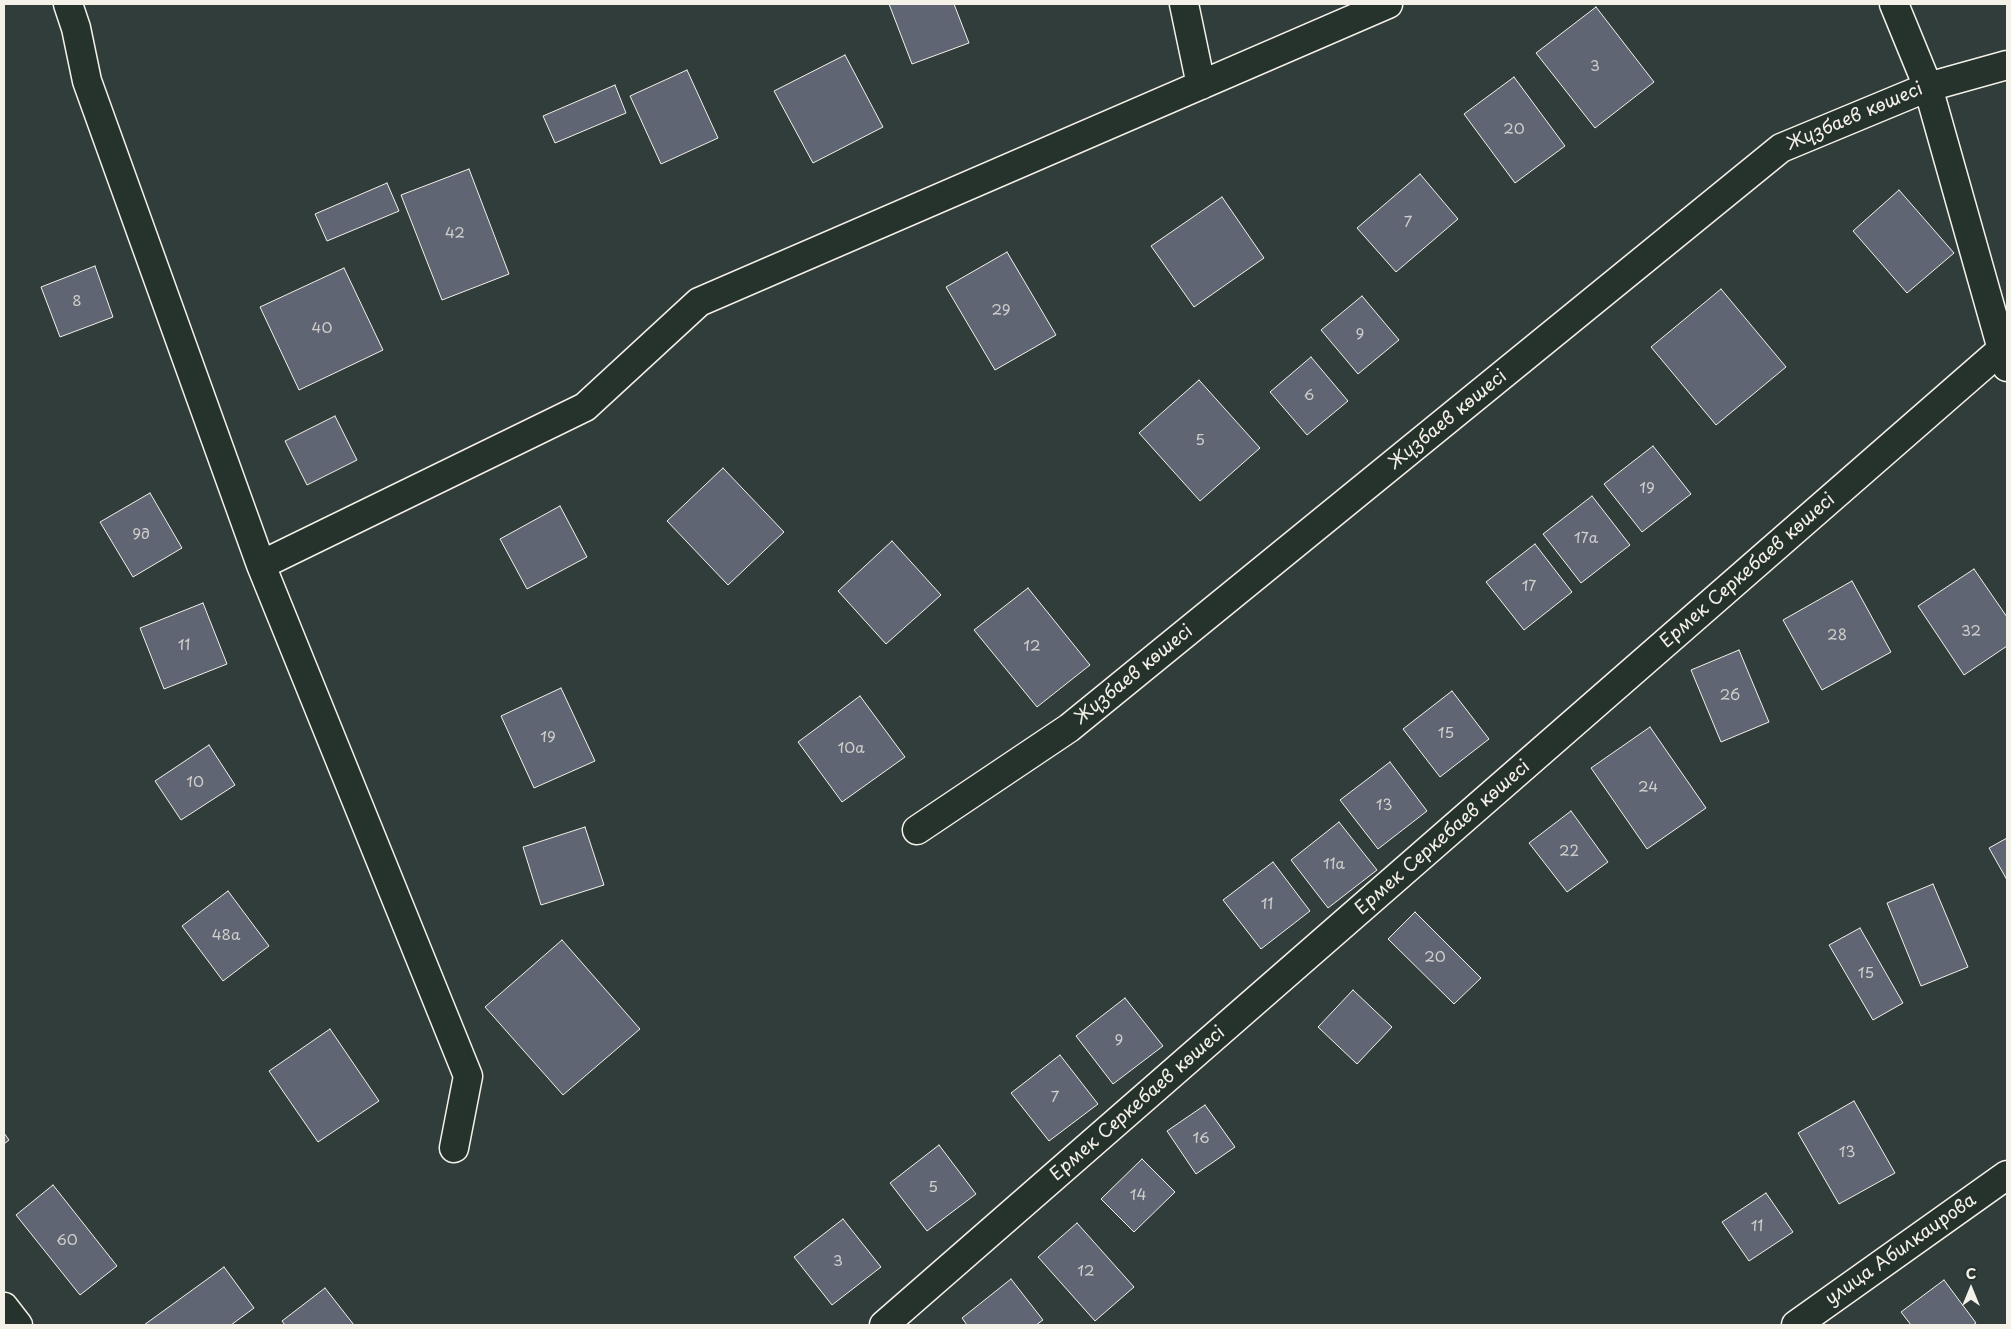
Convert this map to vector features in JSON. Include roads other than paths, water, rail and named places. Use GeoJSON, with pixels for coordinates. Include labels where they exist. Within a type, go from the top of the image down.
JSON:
{"type":"FeatureCollection","features":[{"type":"Feature","properties":{"kind":"street"},"geometry":{"type":"LineString","coordinates":[[68,4],[76,28],[87,81],[261,564],[468,1076],[454,1148]]}},
{"type":"Feature","properties":{"kind":"street"},"geometry":{"type":"LineString","coordinates":[[1184,4],[1201,85]]}},
{"type":"Feature","properties":{"kind":"street"},"geometry":{"type":"LineString","coordinates":[[261,564],[585,407],[699,302],[1388,4]]}},
{"type":"Feature","properties":{"kind":"street"},"geometry":{"type":"LineString","coordinates":[[1894,4],[1928,87],[2004,359]]}},
{"type":"Feature","properties":{"kind":"street","name":"Жүзбаев көшесі"},"geometry":{"type":"LineString","coordinates":[[917,830],[1069,728],[1781,148],[1928,87],[2007,65]]}},
{"type":"Feature","properties":{"kind":"street","name":"Ермек Серкебаев көшесі"},"geometry":{"type":"LineString","coordinates":[[884,1325],[2004,359]]}},
{"type":"Feature","properties":{"kind":"street","name":"улица Абилкаирова"},"geometry":{"type":"LineString","coordinates":[[1796,1325],[2007,1175]]}},
{"type":"Feature","properties":{"kind":"street"},"geometry":{"type":"LineString","coordinates":[[4,1307],[18,1325]]}}]}
